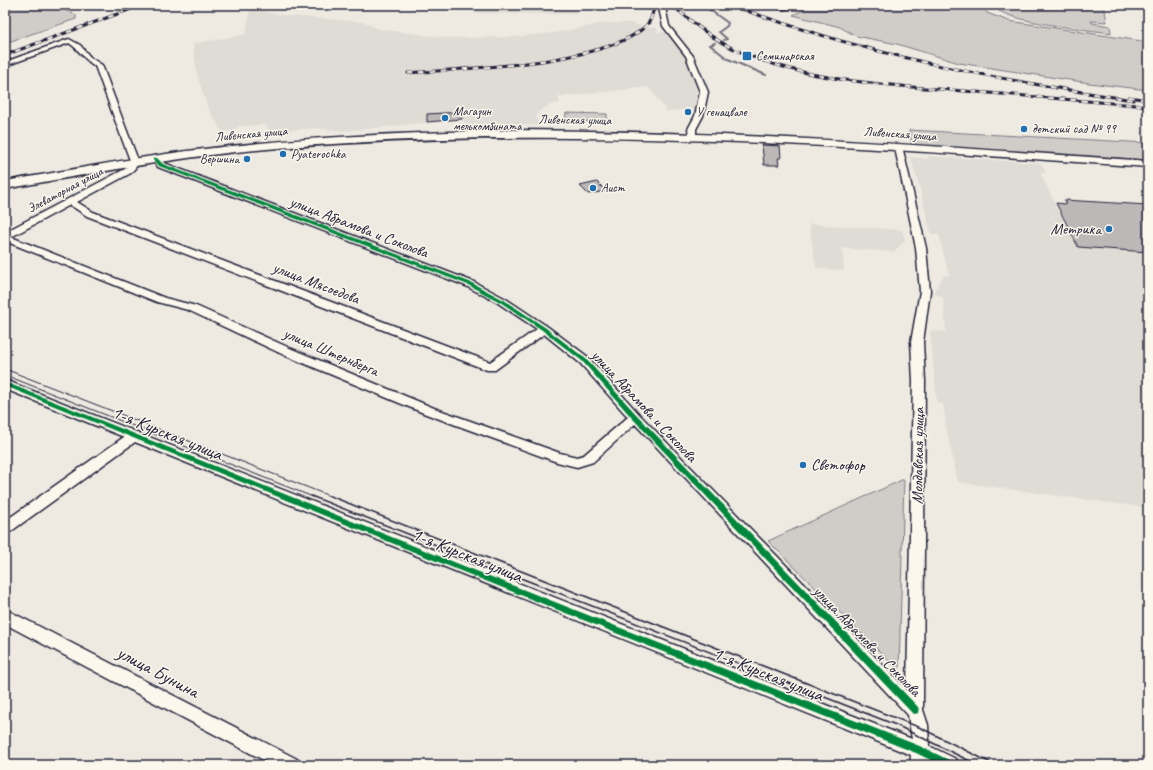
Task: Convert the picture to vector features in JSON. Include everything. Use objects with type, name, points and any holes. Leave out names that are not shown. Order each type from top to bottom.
[{"type":"main road","name":"Ливенская улица","points":[[5,185],[155,159],[213,151],[417,136],[540,134],[693,136],[1148,164]]},
{"type":"street","points":[[657,5],[662,7],[666,26],[689,56],[704,92],[699,116],[692,129],[693,136]]},
{"type":"street","points":[[5,64],[69,41],[78,45],[88,61],[98,65],[135,163]]},
{"type":"street","name":"Молдавская улица","points":[[899,148],[922,248],[924,291],[917,342],[919,381],[917,436],[915,710],[921,724],[922,737],[919,758]]},
{"type":"street","name":"улица Абрамова и Соколова","points":[[155,159],[161,165],[470,284],[502,301],[544,329],[584,360],[635,417],[915,710]]},
{"type":"street","name":"Элеваторная улица","points":[[5,237],[128,171],[135,163]]},
{"type":"street","name":"улица Мясоедова","points":[[70,202],[90,214],[491,367],[544,329]]},
{"type":"street","name":"улица Штернберга","points":[[5,237],[161,300],[192,308],[281,349],[430,411],[557,457],[577,462],[588,459],[635,417]]},
{"type":"street","name":"1-я Курская улица","points":[[5,384],[919,758]]},
{"type":"street","points":[[5,528],[134,436]]},
{"type":"street","name":"улица Бунина","points":[[5,616],[291,765]]},
{"type":"street","points":[[919,758],[950,765]]},
{"type":"shaded area","points":[[5,5],[54,5],[76,15],[76,19],[5,43]]},
{"type":"shaded area","points":[[848,5],[981,5],[987,13],[1009,21],[1148,42],[1148,90],[1089,83],[959,63],[897,44],[856,36],[840,27],[793,15],[803,10],[831,10]]},
{"type":"shaded area","points":[[991,5],[1104,5],[1107,22],[1091,21],[1092,23],[1110,26],[1111,33],[1029,21],[999,11]]},
{"type":"shaded area","points":[[500,6],[575,8],[577,14],[474,13],[475,8],[499,8]]},
{"type":"shaded area","points":[[250,9],[287,16],[363,22],[379,29],[447,38],[512,37],[554,33],[605,23],[630,23],[648,28],[658,28],[657,32],[665,32],[686,57],[692,69],[698,96],[695,109],[667,111],[648,87],[558,97],[560,103],[552,104],[539,111],[536,118],[540,125],[466,126],[462,119],[345,131],[314,128],[271,132],[266,125],[238,126],[235,130],[222,132],[207,106],[197,75],[193,44],[246,34]]},
{"type":"shaded area","points":[[566,113],[607,114],[607,122],[565,121]]},
{"type":"shaded area","points":[[909,130],[1148,143],[1148,160],[912,145]]},
{"type":"shaded area","points":[[928,156],[1041,163],[1046,173],[1040,173],[1076,246],[1148,252],[1148,508],[958,482],[946,427],[943,404],[937,403],[930,330],[946,332],[943,297],[933,293],[944,275],[949,276],[939,235],[931,234],[919,184],[910,157],[928,159]]},
{"type":"shaded area","points":[[809,224],[902,230],[905,240],[894,252],[842,248],[844,270],[816,268]]},
{"type":"shaded area","points":[[904,479],[899,671],[768,541]]},
{"type":"building","name":"Магазин мелькомбината","points":[[461,112],[462,119],[427,122],[427,114]]},
{"type":"building","points":[[762,145],[780,146],[781,158],[778,158],[779,165],[764,165]]},
{"type":"building","name":"Аист","points":[[597,182],[606,191],[588,194],[580,186]]},
{"type":"building","name":"Метрика","points":[[1064,200],[1148,205],[1148,252],[1078,247],[1056,203],[1066,204]]},
{"type":"waterway","points":[[703,5],[728,23],[727,26],[719,32],[727,39],[724,40]]},
{"type":"waterway","points":[[760,5],[783,10],[816,5]]},
{"type":"waterway","points":[[715,43],[710,45],[728,59],[766,75]]},
{"type":"tram line","points":[[5,369],[332,497]]},
{"type":"tram line","points":[[5,375],[313,497]]},
{"type":"tram line","points":[[311,496],[896,725],[978,765]]},
{"type":"tram line","points":[[330,496],[921,728],[995,765]]},
{"type":"railway","points":[[5,55],[142,5]]},
{"type":"railway","points":[[408,73],[536,62],[573,56],[606,47],[632,36],[649,22],[655,5]]},
{"type":"railway","points":[[672,5],[695,24],[727,46],[763,61],[819,75],[906,87],[1148,106]]},
{"type":"railway","points":[[731,5],[781,23],[830,38],[929,63],[979,74],[1133,100]]},
{"type":"railway","points":[[1129,97],[1148,100]]},
{"type":"cycle path","points":[[155,159],[161,165],[470,284],[502,301],[544,329],[584,360],[635,417],[915,710]]},
{"type":"cycle path","points":[[5,384],[466,570],[919,750],[950,765]]},
{"type":"place","name":"Семинарская","points":[[747,56]]},
{"type":"place","name":"У генацвале","points":[[688,112]]},
{"type":"place","name":"Магазин мелькомбината","points":[[445,118]]},
{"type":"place","name":"детский сад № 99","points":[[1024,129]]},
{"type":"place","name":"Pyaterochka","points":[[283,154]]},
{"type":"place","name":"Вершина","points":[[247,159]]},
{"type":"place","name":"Аист","points":[[593,188]]},
{"type":"place","name":"Метрика","points":[[1109,229]]},
{"type":"place","name":"Светофор","points":[[803,465]]}]
